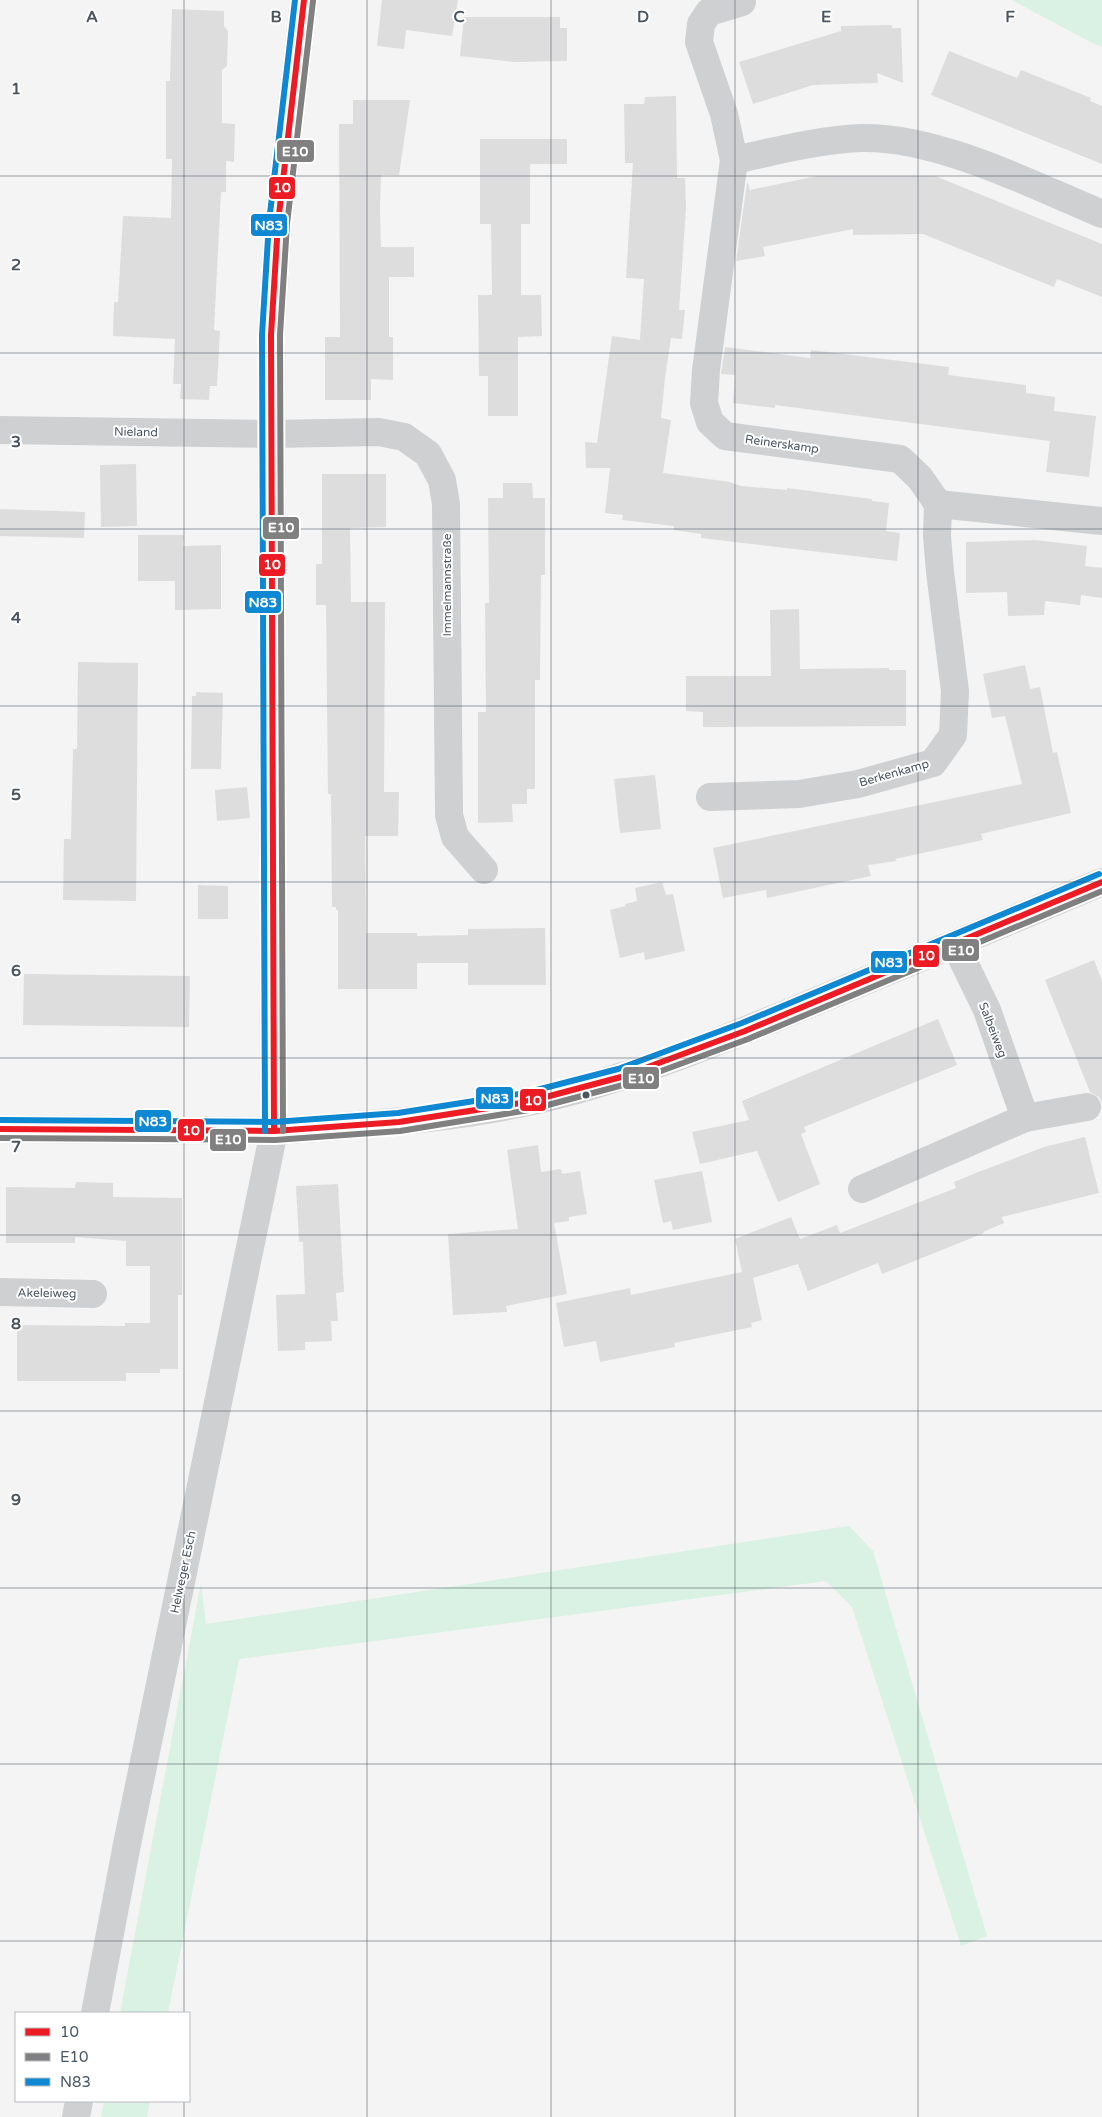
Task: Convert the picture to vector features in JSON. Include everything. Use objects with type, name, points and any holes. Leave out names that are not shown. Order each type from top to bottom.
[{"type":"street","points":[[274,1131],[271,335],[278,223],[304,0]]},
{"type":"street","name":"Reinerskamp","points":[[742,2],[709,12],[701,24],[699,42],[724,114],[734,160],[706,370],[704,403],[710,422],[725,436],[900,459],[920,478],[938,504]]},
{"type":"street","points":[[734,160],[819,142],[863,138],[910,143],[950,152],[1102,214]]},
{"type":"street","name":"Nieland","points":[[0,430],[272,434]]},
{"type":"street","name":"Immelmannstraße","points":[[272,434],[379,432],[404,437],[428,454],[442,480],[446,504],[449,816],[455,837],[484,870]]},
{"type":"street","points":[[938,504],[1102,522]]},
{"type":"street","name":"Berkenkamp","points":[[710,797],[799,794],[858,784],[932,763],[953,735],[955,691],[940,572],[937,536],[938,504]]},
{"type":"street","points":[[0,1129],[274,1131],[415,1120],[527,1102],[572,1092],[621,1077],[745,1031],[1102,882]]},
{"type":"street","name":"Salbeiweg","points":[[955,944],[986,1010],[1025,1118]]},
{"type":"street","points":[[862,1189],[1025,1118],[1087,1107]]},
{"type":"street","name":"Helweger Esch","points":[[95,2012],[127,1844],[274,1131]]},
{"type":"street","name":"Akeleiweg","points":[[0,1292],[93,1294]]},
{"type":"street","points":[[76,2117],[79,2102]]},
{"type":"green space","points":[[1012,0],[1102,0],[1102,47],[1096,45]]},
{"type":"green space","points":[[849,1526],[873,1551],[987,1936],[961,1946],[852,1607],[826,1581],[239,1659],[168,2012],[120,2012],[201,1583],[206,1624]]},
{"type":"green space","points":[[104,2102],[150,2102],[147,2117],[101,2117]]},
{"type":"building","points":[[382,0],[458,0],[452,36],[406,30],[404,49],[377,46]]},
{"type":"building","points":[[172,9],[224,11],[224,26],[228,31],[227,66],[222,70],[222,123],[235,124],[234,162],[226,161],[226,192],[221,192],[214,330],[220,331],[217,386],[210,386],[209,400],[180,399],[181,384],[173,384],[175,339],[113,336],[114,302],[118,302],[123,216],[171,218],[172,159],[166,159],[166,81],[170,81]]},
{"type":"building","points":[[464,17],[560,17],[560,28],[567,28],[567,61],[515,62],[460,56]]},
{"type":"building","points":[[892,25],[892,28],[901,28],[903,83],[877,73],[878,83],[813,85],[753,104],[739,62],[841,31],[841,26]]},
{"type":"building","points":[[949,51],[1017,78],[1021,70],[1091,98],[1090,101],[1102,106],[1102,164],[931,95]]},
{"type":"building","points":[[676,96],[677,178],[685,178],[686,208],[679,310],[685,310],[682,339],[671,338],[665,378],[661,418],[671,420],[663,473],[730,482],[741,486],[787,490],[787,488],[889,503],[886,531],[900,533],[897,561],[701,538],[701,534],[674,530],[674,526],[622,520],[623,515],[605,513],[610,468],[586,468],[585,442],[597,443],[612,336],[640,340],[644,279],[626,278],[633,163],[625,163],[624,104],[644,104],[645,97]]},
{"type":"building","points":[[353,100],[410,100],[399,175],[381,175],[380,208],[381,247],[414,247],[414,277],[389,277],[389,337],[393,337],[393,380],[371,379],[371,400],[325,400],[325,337],[340,337],[339,124],[353,124]]},
{"type":"building","points":[[480,139],[567,139],[567,164],[530,164],[530,224],[521,224],[521,295],[541,295],[542,336],[518,337],[518,416],[488,416],[488,376],[479,376],[478,295],[492,295],[491,224],[480,224]]},
{"type":"building","points":[[817,176],[935,176],[1102,244],[1102,297],[1057,279],[1054,287],[923,234],[853,235],[853,229],[763,247],[765,256],[736,261],[747,183],[753,202],[750,190]]},
{"type":"building","points":[[725,347],[810,358],[811,350],[949,367],[948,375],[1026,385],[1026,393],[1055,397],[1054,411],[1096,416],[1089,477],[1046,472],[1050,441],[775,405],[775,408],[733,403],[735,375],[721,374]]},
{"type":"building","points":[[136,464],[137,526],[101,527],[100,465]]},
{"type":"building","points":[[322,474],[386,474],[386,527],[350,528],[351,602],[385,602],[384,792],[399,792],[398,836],[365,836],[366,933],[417,933],[417,936],[468,935],[468,929],[545,928],[546,985],[468,985],[468,963],[417,963],[417,989],[338,989],[338,910],[336,910],[336,907],[332,907],[331,794],[328,794],[326,605],[316,605],[316,564],[322,564]]},
{"type":"building","points":[[503,483],[532,483],[533,498],[545,498],[545,575],[541,575],[540,680],[535,680],[535,789],[527,789],[527,804],[512,804],[513,822],[478,823],[478,712],[486,712],[485,603],[489,603],[488,498],[503,498]]},
{"type":"building","points":[[0,509],[85,512],[84,538],[0,536]]},
{"type":"building","points":[[138,535],[184,535],[183,546],[221,545],[221,609],[175,610],[175,581],[138,581]]},
{"type":"building","points":[[1035,540],[1087,546],[1085,566],[1102,568],[1102,598],[1081,595],[1080,605],[1045,601],[1044,615],[1008,616],[1007,592],[966,593],[966,542]]},
{"type":"building","points":[[799,609],[800,669],[889,668],[889,670],[906,670],[906,726],[703,727],[703,712],[686,711],[686,676],[771,676],[770,610]]},
{"type":"building","points":[[78,662],[138,663],[136,901],[63,900],[64,839],[71,839],[73,749],[77,749]]},
{"type":"building","points":[[1025,665],[1030,689],[1040,687],[1053,753],[1057,752],[1071,813],[981,834],[983,840],[895,859],[897,861],[868,865],[871,876],[767,898],[766,890],[723,898],[713,848],[1022,784],[1005,716],[992,718],[983,674]]},
{"type":"building","points":[[196,692],[223,693],[221,769],[191,769],[192,696],[196,696]]},
{"type":"building","points":[[655,775],[661,829],[620,833],[614,779]]},
{"type":"building","points":[[247,787],[250,818],[217,821],[215,790]]},
{"type":"building","points":[[662,882],[666,895],[673,894],[685,951],[645,960],[644,952],[620,958],[610,910],[637,901],[635,888]]},
{"type":"building","points":[[198,885],[228,886],[228,919],[198,919]]},
{"type":"building","points":[[1094,960],[1102,981],[1102,1103],[1099,1097],[1090,1092],[1045,980]]},
{"type":"building","points":[[24,974],[190,976],[189,1027],[23,1025]]},
{"type":"building","points":[[938,1019],[957,1065],[804,1127],[806,1132],[801,1134],[820,1184],[778,1202],[757,1151],[700,1164],[692,1132],[749,1120],[742,1101]]},
{"type":"building","points":[[1085,1137],[1099,1193],[1002,1217],[1004,1223],[984,1233],[882,1274],[878,1263],[808,1291],[798,1264],[753,1278],[762,1320],[751,1323],[752,1327],[674,1343],[675,1347],[600,1362],[596,1341],[564,1347],[556,1303],[630,1288],[631,1295],[742,1272],[735,1239],[791,1217],[800,1239],[837,1225],[840,1233],[956,1188],[954,1182],[976,1173],[1044,1147]]},
{"type":"building","points":[[538,1145],[541,1172],[561,1169],[562,1174],[580,1171],[587,1214],[569,1217],[569,1221],[554,1223],[567,1294],[506,1306],[507,1312],[453,1315],[448,1234],[518,1229],[507,1150]]},
{"type":"building","points":[[702,1171],[712,1222],[673,1230],[671,1221],[663,1223],[654,1180]]},
{"type":"building","points":[[76,1182],[113,1183],[113,1197],[182,1198],[182,1295],[178,1295],[178,1369],[160,1369],[160,1373],[126,1373],[126,1381],[17,1381],[17,1325],[125,1326],[125,1323],[150,1323],[150,1266],[126,1266],[126,1241],[75,1237],[75,1243],[6,1243],[6,1187],[75,1188]]},
{"type":"building","points":[[338,1184],[344,1292],[336,1293],[338,1321],[331,1321],[332,1341],[305,1342],[305,1350],[278,1351],[276,1295],[305,1294],[303,1242],[299,1242],[296,1186]]},
{"type":"transit line","name":"N83","points":[[265,1131],[262,335],[269,222],[295,0]]},
{"type":"transit line","name":"10","points":[[274,1131],[271,335],[278,223],[304,0]]},
{"type":"transit line","name":"E10","points":[[283,1131],[280,335],[287,224],[313,1]]},
{"type":"transit line","name":"N83","points":[[0,1120],[274,1122],[398,1113],[525,1093],[618,1069],[742,1023],[1099,874]]},
{"type":"transit line","name":"10","points":[[0,1129],[274,1131],[399,1122],[527,1102],[621,1077],[745,1031],[1102,882]]},
{"type":"transit line","name":"E10","points":[[0,1138],[275,1140],[400,1131],[529,1110],[623,1085],[748,1039],[1102,891]]}]
